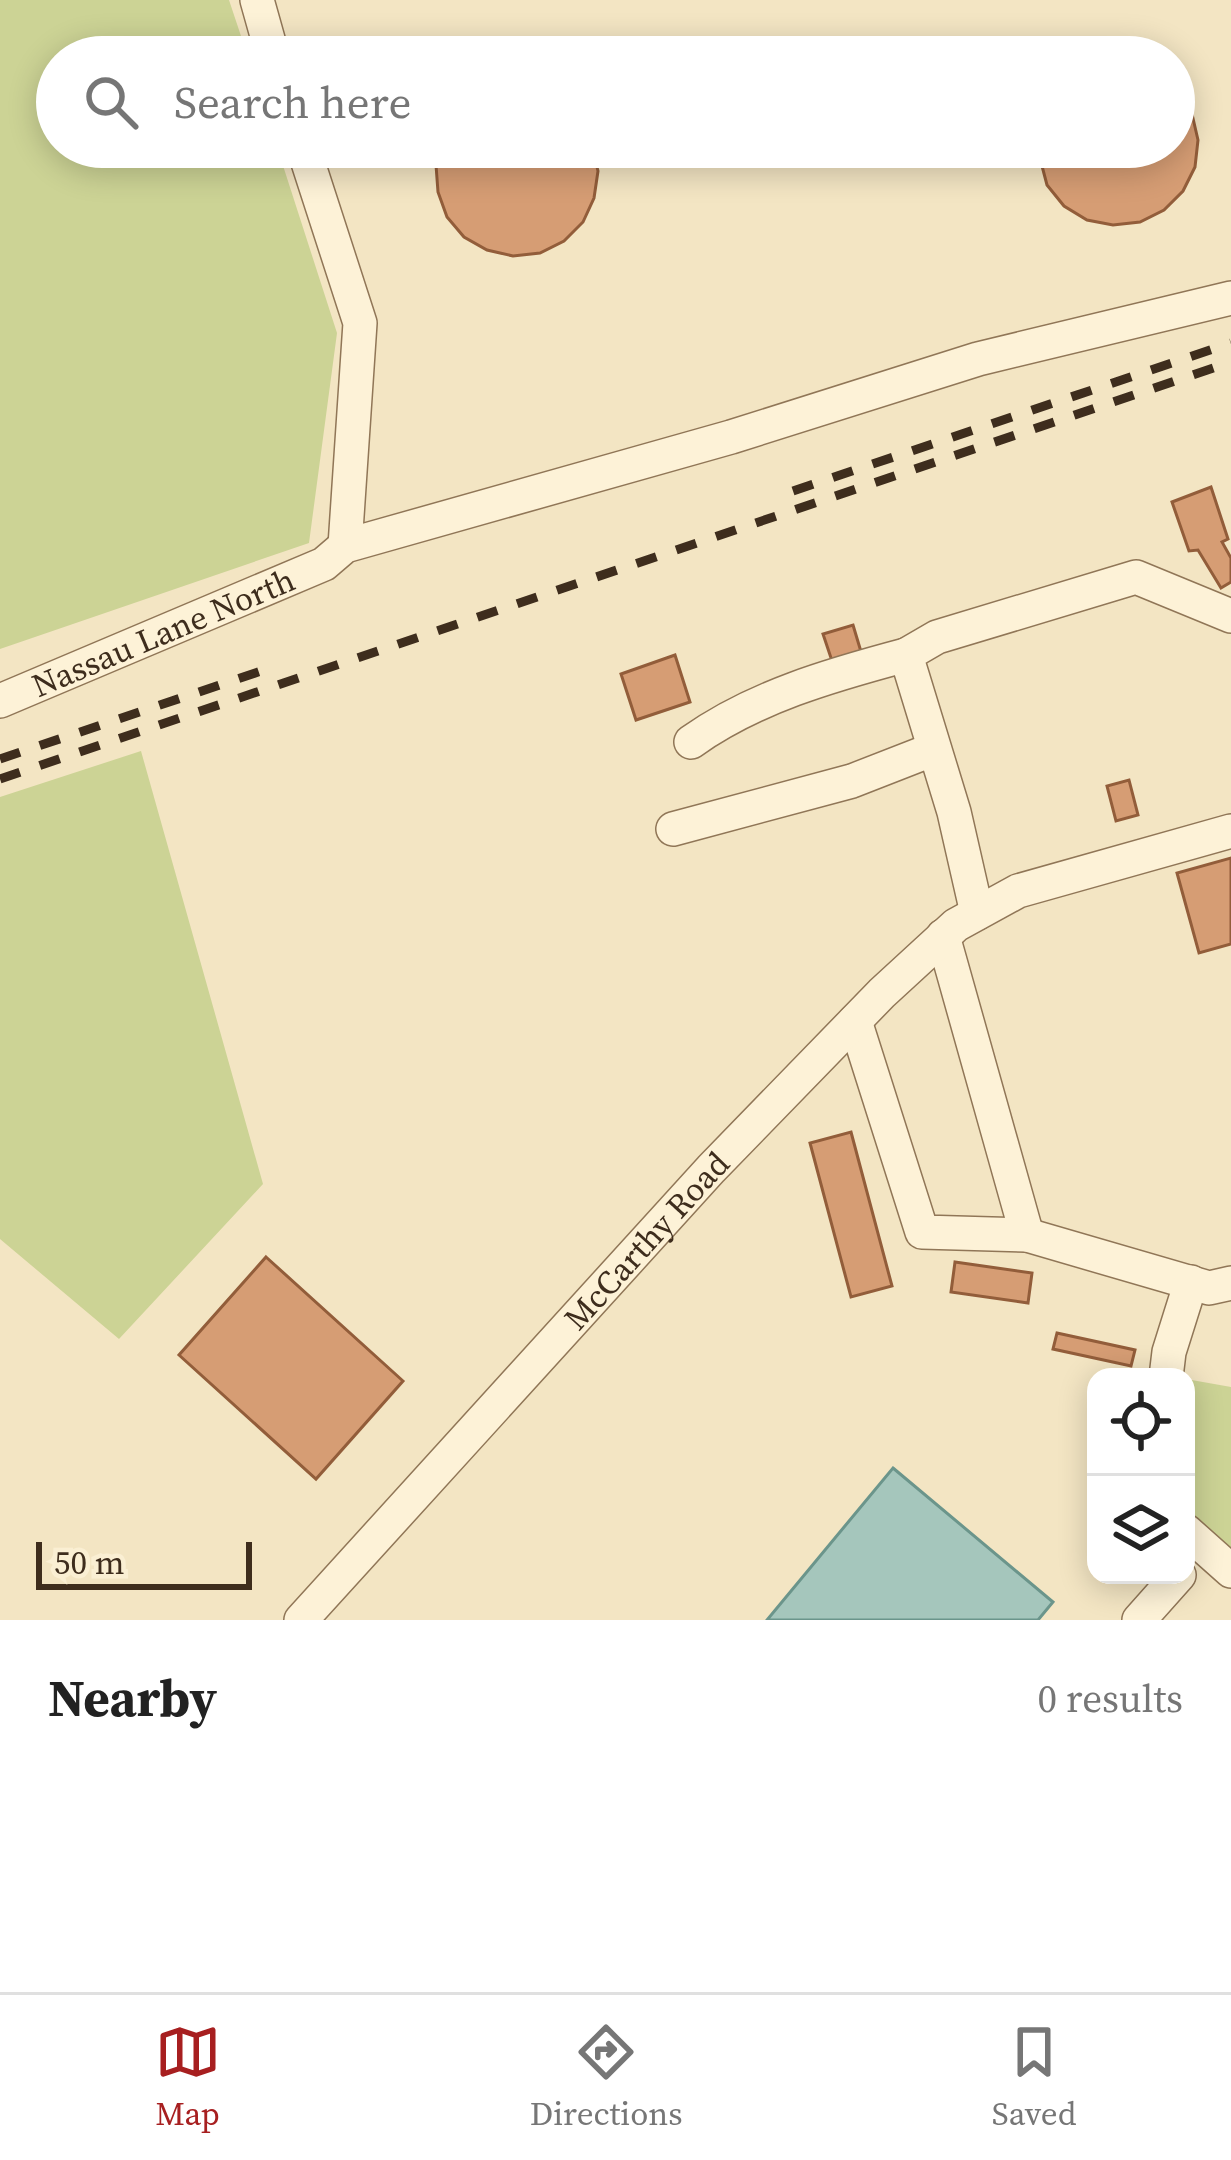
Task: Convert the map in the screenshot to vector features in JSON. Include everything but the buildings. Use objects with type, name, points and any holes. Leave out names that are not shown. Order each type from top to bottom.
[{"type":"street","points":[[257,0],[267,36]]},
{"type":"street","points":[[310,168],[361,323],[335,555]]},
{"type":"street","name":"Nassau Lane North","points":[[0,701],[335,555],[978,359],[1231,298]]},
{"type":"street","points":[[691,742],[729,715],[844,672],[906,656],[937,637],[1136,577],[1231,616]]},
{"type":"street","points":[[906,656],[977,913]]},
{"type":"street","points":[[674,829],[852,782],[934,748]]},
{"type":"street","name":"McCarthy Road","points":[[301,1620],[711,1169],[943,936],[1018,891],[1231,831]]},
{"type":"street","points":[[943,936],[1027,1235]]},
{"type":"street","points":[[855,1021],[922,1232],[1027,1235],[1209,1288],[1231,1283]]},
{"type":"street","points":[[1167,1368],[1191,1282]]},
{"type":"street","points":[[1195,1550],[1231,1571]]},
{"type":"street","points":[[1139,1620],[1171,1584]]},
{"type":"green space","points":[[0,0],[229,0],[241,36],[36,36],[36,168],[284,168],[337,333],[309,543],[0,649]]},
{"type":"green space","points":[[141,751],[263,1184],[119,1339],[0,1239],[0,797]]},
{"type":"green space","points":[[1195,1381],[1231,1387],[1231,1551],[1195,1521]]},
{"type":"water","points":[[893,1468],[1053,1602],[1038,1620],[767,1620]]},
{"type":"railway","points":[[793,491],[1231,343]]},
{"type":"railway","points":[[0,779],[1231,362]]},
{"type":"railway","points":[[0,759],[270,668]]}]
